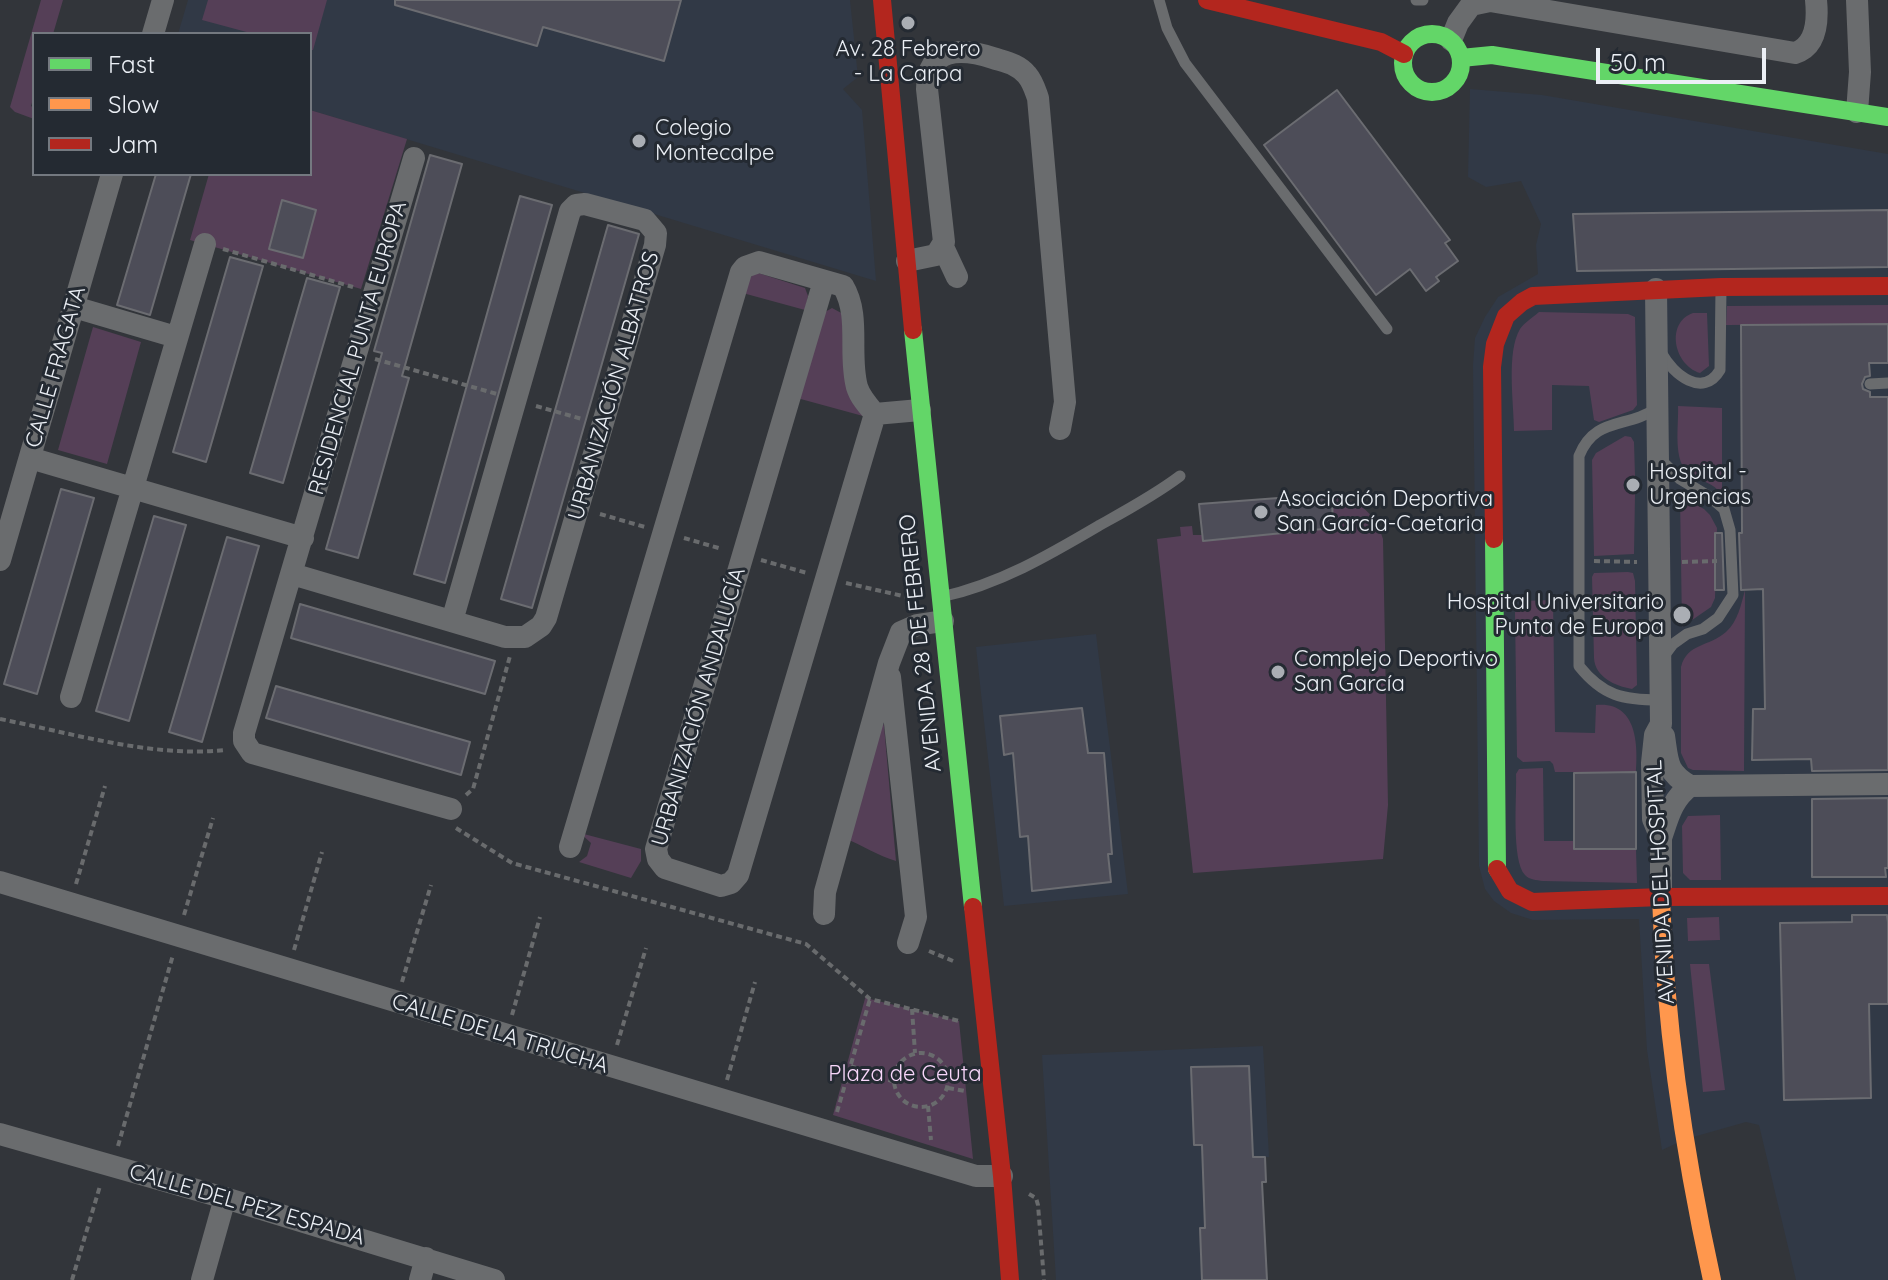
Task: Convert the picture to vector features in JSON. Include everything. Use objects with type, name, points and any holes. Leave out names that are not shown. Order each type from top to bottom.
[{"type":"street","points":[[154,32],[163,0]]},
{"type":"street","name":"AVENIDA 28 DE FEBRERO","points":[[882,0],[920,410],[1002,1176],[1010,1280]]},
{"type":"street","points":[[1207,0],[1381,42],[1404,54]]},
{"type":"street","points":[[1816,0],[1817,24],[1810,43],[1795,53],[1490,1],[1471,5],[1458,23],[1456,49],[1462,68],[1453,85],[1435,93],[1416,88],[1409,82],[1402,64],[1404,54],[1416,39],[1424,35],[1443,35],[1456,49],[1888,117]]},
{"type":"street","points":[[1857,0],[1860,72],[1857,112]]},
{"type":"street","points":[[957,277],[943,247],[927,79],[930,69],[942,56],[949,52],[971,51],[1017,65],[1034,85],[1038,98],[1065,402],[1060,429]]},
{"type":"street","name":"RESIDENCIAL PUNTA EUROPA","points":[[247,748],[244,741],[246,726],[414,158]]},
{"type":"street","name":"CALLE FRAGATA","points":[[0,560],[111,176]]},
{"type":"street","name":"URBANIZACIÓN ALBATROS","points":[[292,574],[452,621],[515,638],[525,637],[541,626],[546,618],[655,245],[656,233],[645,220],[585,204],[572,208],[452,621]]},
{"type":"street","points":[[71,697],[205,244]]},
{"type":"street","points":[[907,261],[936,255],[943,247]]},
{"type":"street","points":[[570,847],[737,279],[745,267],[759,262],[843,286],[851,299],[857,386],[864,402],[875,414],[920,410]]},
{"type":"street","name":"URBANIZACIÓN ANDALUCÍA","points":[[824,281],[656,849],[658,859],[665,868],[721,886],[731,883],[738,875],[875,414]]},
{"type":"street","points":[[1888,286],[1721,287],[1533,296],[1518,302],[1507,312],[1499,328],[1494,347],[1492,399],[1497,871],[1509,892],[1532,902],[1661,897],[1888,896]]},
{"type":"street","name":"AVENIDA DEL HOSPITAL","points":[[1656,289],[1661,724],[1655,735],[1652,763],[1653,819],[1661,838],[1663,965],[1669,1016],[1682,1117],[1712,1280]]},
{"type":"street","points":[[74,307],[176,337]]},
{"type":"street","points":[[30,458],[303,538]]},
{"type":"street","points":[[824,914],[825,892],[889,663],[901,632],[917,625],[943,621]]},
{"type":"street","points":[[889,663],[916,917],[908,943]]},
{"type":"street","points":[[1661,724],[1666,762],[1678,779],[1690,786],[1888,784]]},
{"type":"street","points":[[247,748],[252,753],[451,809]]},
{"type":"street","points":[[1661,838],[1673,803],[1690,786]]},
{"type":"street","name":"CALLE DE LA TRUCHA","points":[[0,882],[976,1176],[1002,1176]]},
{"type":"street","name":"CALLE DEL PEZ ESPADA","points":[[0,1134],[494,1280]]},
{"type":"street","points":[[202,1280],[225,1198]]},
{"type":"street","points":[[420,1280],[426,1258]]},
{"type":"lane","points":[[1159,0],[1167,28],[1185,63],[1387,329]]},
{"type":"lane","points":[[1416,0],[1423,0]]},
{"type":"lane","points":[[1657,346],[1670,368],[1690,382],[1705,383],[1717,376],[1720,370],[1721,287]]},
{"type":"lane","points":[[1870,384],[1888,383]]},
{"type":"lane","points":[[1658,408],[1646,416],[1592,434],[1584,444],[1577,468],[1579,666],[1592,682],[1610,694],[1633,700],[1660,700]]},
{"type":"lane","points":[[1658,457],[1680,479],[1724,509],[1730,530],[1733,595],[1718,618],[1673,644],[1660,662]]},
{"type":"lane","points":[[941,597],[1003,578],[1135,505],[1180,476]]},
{"type":"path","points":[[205,244],[375,293]]},
{"type":"path","points":[[357,354],[602,425]]},
{"type":"path","points":[[0,719],[150,748],[200,753],[247,748]]},
{"type":"path","points":[[70,903],[105,786]]},
{"type":"path","points":[[72,1280],[213,818]]},
{"type":"path","points":[[288,970],[322,852]]},
{"type":"path","points":[[396,1002],[431,885]]},
{"type":"path","points":[[506,1035],[540,917]]},
{"type":"path","points":[[611,1067],[646,948]]},
{"type":"path","points":[[721,1100],[755,982]]},
{"type":"path","points":[[831,1133],[870,999]]},
{"type":"path","points":[[912,1009],[915,1053]]},
{"type":"path","points":[[915,1053],[934,1055],[947,1069],[948,1088],[936,1103],[928,1106],[918,1107],[901,1099],[894,1082],[899,1063],[915,1053]]},
{"type":"path","points":[[851,1066],[894,1082]]},
{"type":"path","points":[[928,1106],[933,1163]]},
{"type":"shaded area","name":"Colegio Montecalpe","points":[[188,0],[850,0],[858,77],[843,89],[862,110],[876,281],[312,111],[312,32],[179,32]]},
{"type":"shaded area","name":"Hospital Universitario Punta de Europa","points":[[1470,89],[1542,95],[1888,154],[1888,1280],[1796,1280],[1759,1125],[1746,1122],[1686,1139],[1662,1150],[1647,1050],[1639,919],[1533,920],[1511,913],[1494,901],[1485,889],[1479,866],[1475,338],[1498,297],[1538,274],[1536,245],[1541,224],[1521,181],[1486,187],[1468,177]]},
{"type":"shaded area","points":[[1096,634],[1128,894],[1004,906],[976,647]]},
{"type":"shaded area","points":[[1263,1046],[1269,1157],[1265,1157],[1266,1182],[1262,1183],[1267,1280],[1056,1280],[1042,1055]]},
{"type":"green space","points":[[41,0],[63,0],[54,32],[32,32],[32,118],[10,107]]},
{"type":"green space","points":[[208,0],[327,0],[313,50],[312,32],[247,32],[202,20]]},
{"type":"green space","points":[[312,111],[407,139],[361,289],[190,240],[208,176],[312,176]]},
{"type":"green space","points":[[755,272],[805,288],[808,296],[805,310],[739,292]]},
{"type":"green space","points":[[1888,305],[1888,324],[1726,325],[1727,306]]},
{"type":"green space","points":[[832,308],[845,315],[863,416],[797,398],[825,312]]},
{"type":"green space","points":[[1539,312],[1628,314],[1635,317],[1637,405],[1633,410],[1599,422],[1594,420],[1589,386],[1552,385],[1552,430],[1514,431],[1513,351],[1520,329]]},
{"type":"green space","points":[[1693,313],[1707,313],[1709,366],[1700,373],[1684,362],[1676,344],[1679,325]]},
{"type":"green space","points":[[93,327],[141,342],[107,464],[58,450]]},
{"type":"green space","points":[[1678,406],[1722,408],[1722,495],[1684,468],[1678,443]]},
{"type":"green space","points":[[1625,436],[1631,437],[1634,442],[1635,476],[1630,477],[1630,493],[1635,494],[1634,554],[1594,556],[1592,460],[1596,453]]},
{"type":"green space","name":"Complejo Deportivo San García","points":[[1302,496],[1341,498],[1362,507],[1371,515],[1383,539],[1388,805],[1383,859],[1193,873],[1157,539],[1181,536],[1180,527],[1192,526],[1193,535],[1202,535],[1199,504]]},
{"type":"green space","points":[[1680,496],[1704,509],[1717,528],[1715,598],[1711,607],[1682,627]]},
{"type":"green space","points":[[1594,573],[1633,573],[1635,581],[1637,685],[1632,689],[1607,680],[1595,665],[1594,658],[1592,577]]},
{"type":"green space","points":[[1745,590],[1744,771],[1693,770],[1688,768],[1681,753],[1681,667],[1693,649],[1730,628]]},
{"type":"green space","points":[[1553,600],[1555,732],[1595,733],[1596,705],[1620,710],[1632,726],[1635,737],[1636,772],[1555,772],[1550,761],[1523,762],[1517,757],[1515,612],[1520,612],[1521,601]]},
{"type":"green space","points":[[883,723],[884,726],[896,861],[844,838]]},
{"type":"green space","points":[[1543,768],[1544,841],[1574,841],[1574,849],[1636,849],[1637,883],[1543,881],[1525,875],[1516,842],[1516,774],[1519,769]]},
{"type":"green space","points":[[1720,815],[1721,880],[1690,880],[1683,873],[1682,826],[1688,816]]},
{"type":"green space","points":[[580,833],[641,849],[641,861],[631,878],[579,862],[587,856],[591,843]]},
{"type":"green space","points":[[1719,917],[1720,940],[1688,941],[1687,918]]},
{"type":"green space","points":[[1690,964],[1709,964],[1725,1090],[1703,1092]]},
{"type":"green space","name":"Plaza de Ceuta","points":[[866,995],[870,999],[959,1021],[973,1159],[833,1115]]},
{"type":"building","points":[[395,0],[681,0],[664,61],[543,27],[537,46],[395,5]]},
{"type":"building","points":[[1337,90],[1450,240],[1445,243],[1458,261],[1436,277],[1439,281],[1426,291],[1410,269],[1376,295],[1264,145]]},
{"type":"building","points":[[430,155],[462,164],[402,376],[409,378],[358,558],[326,549],[382,353],[374,351]]},
{"type":"building","points":[[155,176],[190,176],[150,315],[117,305]]},
{"type":"building","points":[[520,196],[552,205],[445,583],[414,574]]},
{"type":"building","points":[[282,200],[316,210],[303,258],[269,249]]},
{"type":"building","points":[[1888,210],[1888,267],[1577,271],[1573,214]]},
{"type":"building","points":[[608,225],[639,234],[532,608],[501,599]]},
{"type":"building","points":[[230,257],[263,266],[206,462],[173,452]]},
{"type":"building","points":[[307,278],[340,287],[283,483],[250,473]]},
{"type":"building","points":[[1888,324],[1888,363],[1869,363],[1870,376],[1865,377],[1862,384],[1863,389],[1870,392],[1870,397],[1888,397],[1888,770],[1812,771],[1811,759],[1752,760],[1753,709],[1765,709],[1763,589],[1741,590],[1741,325]]},
{"type":"building","points":[[61,489],[94,498],[37,694],[4,684]]},
{"type":"building","points":[[1332,496],[1333,528],[1203,541],[1199,504]]},
{"type":"building","points":[[154,516],[186,525],[129,721],[96,711]]},
{"type":"building","points":[[1715,533],[1722,533],[1724,590],[1715,590]]},
{"type":"building","points":[[227,537],[259,546],[202,742],[169,732]]},
{"type":"building","points":[[300,604],[495,661],[485,694],[291,638]]},
{"type":"building","points":[[276,686],[470,742],[461,775],[266,718]]},
{"type":"building","points":[[1082,708],[1088,753],[1104,753],[1112,854],[1108,854],[1111,882],[1032,891],[1028,836],[1020,837],[1013,753],[1004,755],[1000,716]]},
{"type":"building","points":[[1636,772],[1636,849],[1574,849],[1574,773]]},
{"type":"building","points":[[1888,798],[1886,877],[1812,877],[1812,799]]},
{"type":"building","points":[[1852,915],[1887,915],[1888,922],[1888,1004],[1869,1004],[1871,1098],[1784,1100],[1780,923],[1852,922]]},
{"type":"building","points":[[1249,1066],[1253,1157],[1265,1157],[1266,1182],[1262,1182],[1267,1280],[1202,1280],[1200,1228],[1205,1228],[1202,1145],[1194,1145],[1191,1067]]},
{"type":"traffic: fast","points":[[1432,34],[1453,42],[1461,63],[1453,84],[1432,92],[1411,84],[1403,63],[1411,42],[1432,34]]},
{"type":"traffic: fast","points":[[1461,58],[1492,55],[1888,117]]},
{"type":"traffic: fast","points":[[913,330],[973,907]]},
{"type":"traffic: fast","points":[[1494,539],[1497,869]]},
{"type":"traffic: slow","points":[[1661,897],[1667,994],[1678,1090],[1712,1280]]},
{"type":"traffic: jam","points":[[882,0],[913,330]]},
{"type":"traffic: jam","points":[[1207,0],[1381,42],[1404,54]]},
{"type":"traffic: jam","points":[[1494,539],[1492,367],[1495,344],[1506,316],[1522,302],[1533,296],[1721,287],[1888,286]]},
{"type":"traffic: jam","points":[[1497,869],[1510,891],[1532,902],[1661,897],[1888,896]]},
{"type":"traffic: jam","points":[[973,907],[1010,1280]]},
{"type":"place","name":"Av. 28 Febrero - La Carpa","points":[[908,23]]},
{"type":"place","name":"Colegio Montecalpe","points":[[639,141]]},
{"type":"place","name":"Hospital - Urgencias","points":[[1633,485]]},
{"type":"place","name":"Asociación Deportiva San García-Caetaria","points":[[1261,512]]},
{"type":"place","name":"Hospital Universitario Punta de Europa","points":[[1682,615]]},
{"type":"place","name":"Complejo Deportivo San García","points":[[1278,672]]}]
